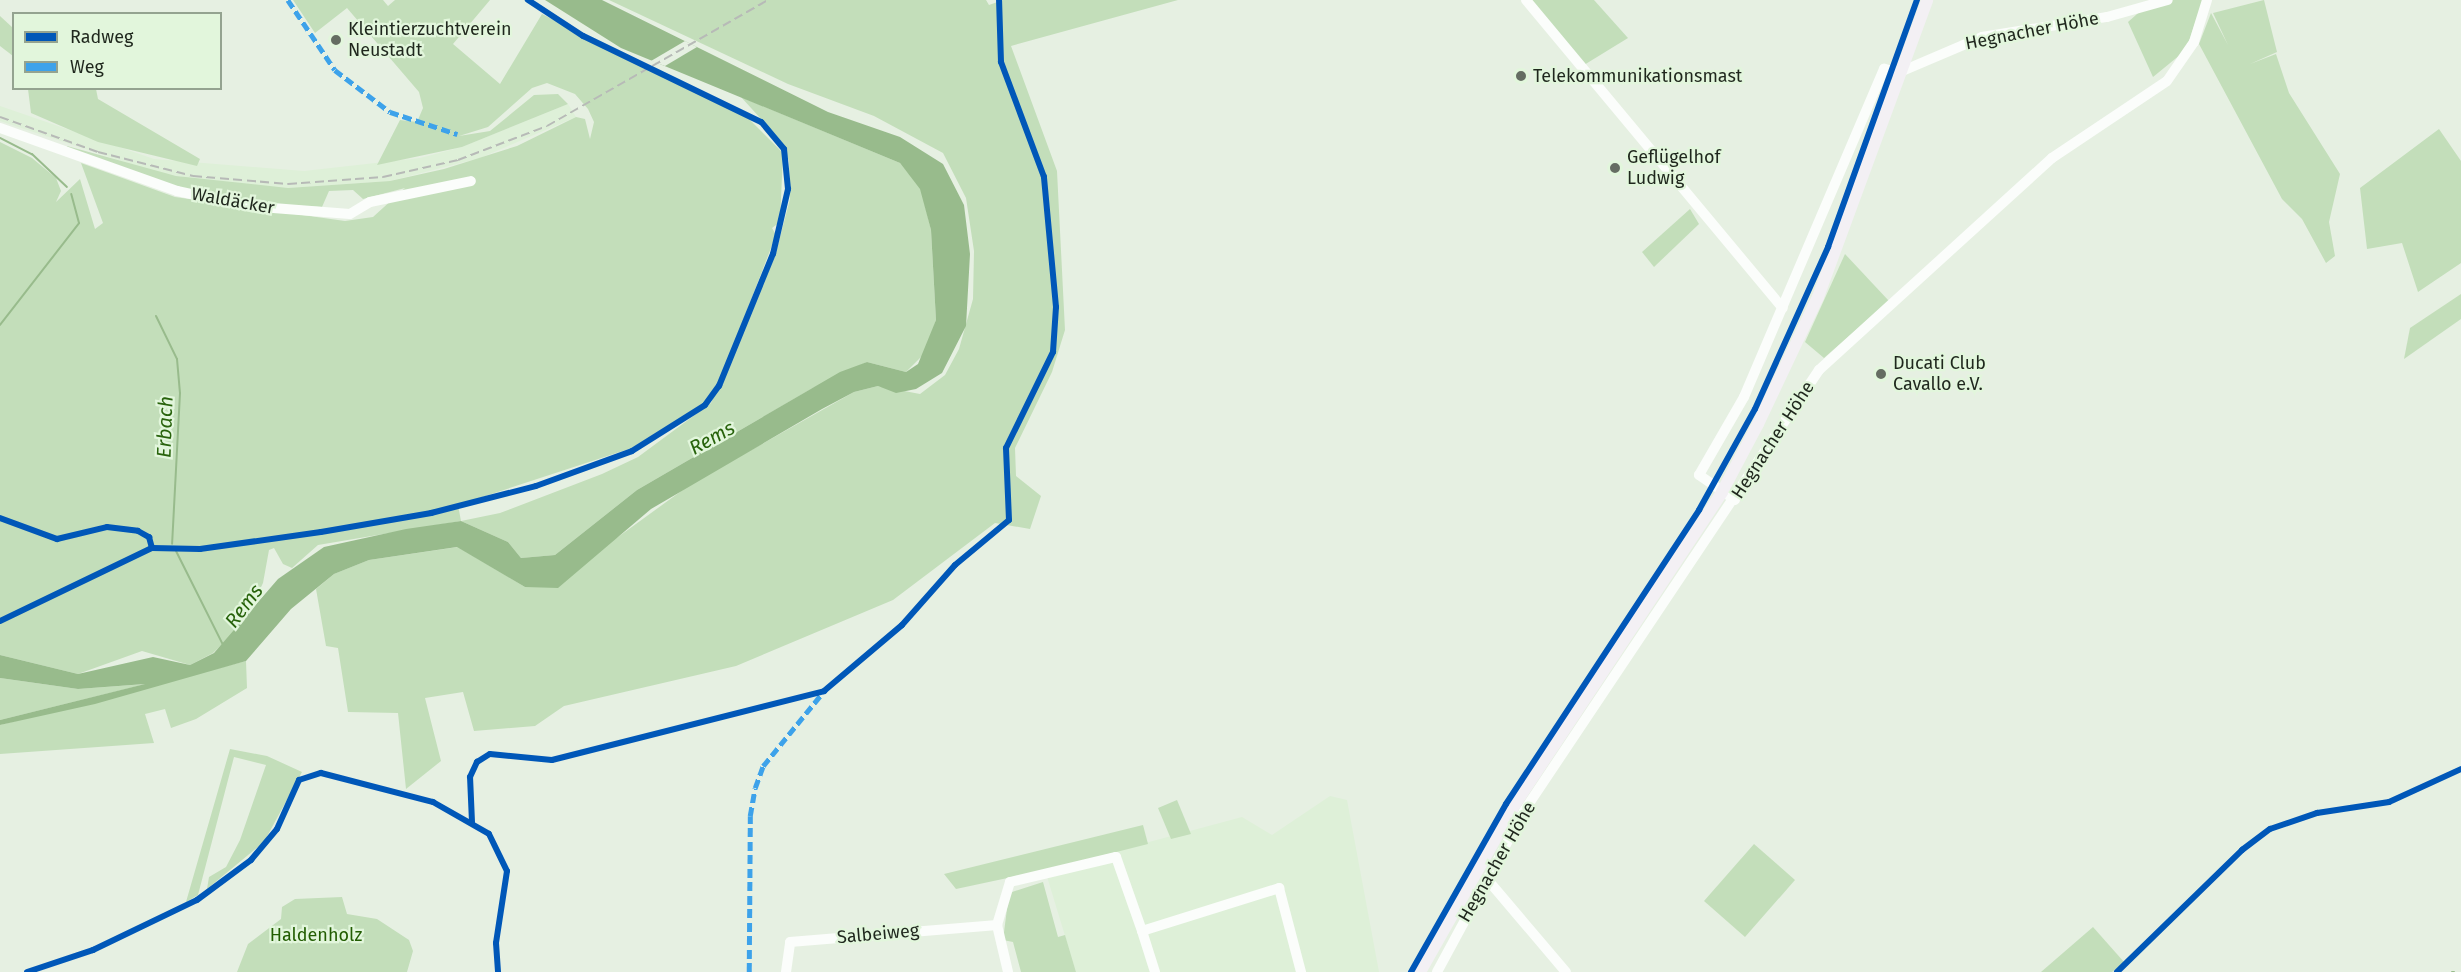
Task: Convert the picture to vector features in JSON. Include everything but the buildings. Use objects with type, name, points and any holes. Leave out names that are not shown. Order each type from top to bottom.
[{"type":"main road","name":"Hegnacher Höhe","points":[[1420,972],[1475,869],[1722,492],[1818,297],[1928,0]]},
{"type":"street","points":[[1526,0],[1783,308]]},
{"type":"street","name":"Hegnacher Höhe","points":[[1900,72],[1982,37],[2107,18],[2168,0]]},
{"type":"street","name":"Hegnacher Höhe","points":[[1437,972],[1490,882],[1524,812],[1735,500],[1819,370],[2052,158],[2167,81],[2194,42],[2207,0]]},
{"type":"street","points":[[1735,500],[1699,475],[1744,397],[1884,69],[1900,72]]},
{"type":"street","name":"Waldäcker","points":[[0,128],[177,191],[247,206],[350,214],[370,202],[471,182]]},
{"type":"street","points":[[1008,972],[997,925],[1010,882],[1116,857],[1155,972]]},
{"type":"street","points":[[1475,869],[1490,882],[1566,972]]},
{"type":"street","points":[[1142,931],[1279,888],[1301,972]]},
{"type":"street","name":"Salbeiweg","points":[[786,972],[790,942],[997,925]]},
{"type":"shaded area","points":[[545,0],[602,0],[828,112],[900,137],[943,164],[964,205],[970,254],[966,326],[942,373],[916,389],[896,393],[878,386],[854,392],[822,409],[651,509],[558,588],[525,587],[457,547],[369,560],[334,574],[291,609],[246,661],[95,704],[0,725],[0,720],[145,684],[78,689],[0,678],[0,655],[78,674],[153,657],[190,665],[214,653],[278,579],[324,547],[406,529],[461,521],[508,542],[521,558],[555,555],[637,490],[840,372],[867,362],[906,372],[918,364],[936,320],[931,230],[920,189],[900,163],[621,48]]},
{"type":"shaded area","points":[[568,104],[576,117],[480,158],[390,181],[288,188],[228,185],[155,172],[0,121],[0,106],[154,159],[304,171],[420,158],[462,147]]},
{"type":"shaded area","points":[[1330,796],[1347,800],[1379,972],[1076,972],[1045,870],[1242,817],[1272,835]]},
{"type":"green space","points":[[293,0],[383,0],[388,6],[395,0],[490,0],[453,44],[500,84],[542,14],[748,118],[783,153],[780,222],[772,228],[776,235],[719,383],[704,403],[632,448],[458,505],[461,521],[318,545],[292,568],[283,564],[274,548],[269,550],[263,583],[243,624],[213,653],[190,665],[142,651],[78,674],[0,655],[0,142],[32,158],[56,178],[61,191],[56,202],[80,179],[95,229],[103,223],[81,163],[175,197],[345,221],[373,217],[405,188],[363,199],[353,190],[329,191],[322,207],[247,203],[178,188],[68,152],[67,146],[176,176],[288,188],[390,181],[444,169],[517,146],[576,117],[585,119],[590,139],[594,122],[588,109],[575,94],[547,83],[532,88],[488,127],[459,136],[490,131],[534,95],[558,94],[568,104],[462,147],[377,165],[400,120],[417,122],[423,108],[419,92],[347,8],[315,33]]},
{"type":"green space","points":[[609,0],[986,0],[989,5],[1003,0],[1178,0],[1011,46],[1057,171],[1065,330],[1052,372],[1015,448],[1016,476],[1041,496],[1030,529],[995,523],[893,600],[736,666],[564,706],[535,726],[474,731],[463,692],[425,698],[441,761],[406,789],[398,713],[348,712],[338,648],[326,646],[316,589],[334,574],[369,560],[458,547],[525,587],[618,537],[691,484],[854,392],[878,386],[920,394],[945,375],[959,349],[973,299],[974,251],[966,198],[943,153],[874,116],[788,84]]},
{"type":"green space","points":[[1530,0],[1594,0],[1628,38],[1584,65]]},
{"type":"green space","points":[[2153,0],[2203,0],[2186,50],[2153,77],[2128,22]]},
{"type":"green space","points":[[2264,0],[2277,52],[2250,64],[2276,54],[2289,93],[2340,174],[2329,222],[2335,256],[2326,263],[2302,219],[2282,199],[2199,44],[2211,13],[2228,45],[2213,13]]},
{"type":"green space","points":[[0,16],[12,27],[12,55],[0,46]]},
{"type":"green space","points":[[28,90],[96,90],[98,99],[200,159],[197,166],[98,142],[31,113]]},
{"type":"green space","points":[[741,97],[900,163],[921,189],[931,230],[936,320],[926,352],[906,372],[867,362],[811,389],[637,490],[555,555],[521,558],[508,542],[461,521],[500,513],[602,474],[638,457],[711,403],[775,256],[790,199],[789,161],[781,141]]},
{"type":"green space","points":[[2439,129],[2461,161],[2461,263],[2418,292],[2402,243],[2367,249],[2360,188]]},
{"type":"green space","points":[[1690,209],[1699,224],[1654,267],[1642,252]]},
{"type":"green space","points":[[1845,254],[1889,301],[1824,358],[1805,342]]},
{"type":"green space","points":[[2461,294],[2461,319],[2404,359],[2410,328]]},
{"type":"green space","points":[[246,661],[247,688],[196,719],[171,728],[165,709],[145,714],[154,743],[0,754],[0,725]]},
{"type":"green space","points":[[0,678],[78,689],[146,684],[0,720]]},
{"type":"green space","points":[[230,749],[267,756],[302,772],[264,842],[207,889],[209,877],[226,867],[240,840],[266,765],[234,757],[198,895],[186,902]]},
{"type":"green space","points":[[1177,800],[1191,834],[1171,839],[1158,808]]},
{"type":"green space","points":[[1143,825],[1148,844],[1045,870],[956,889],[944,874]]},
{"type":"green space","points":[[1754,844],[1795,880],[1745,937],[1704,901]]},
{"type":"green space","points":[[1043,882],[1058,937],[1065,935],[1076,972],[1021,972],[1013,942],[1003,940],[1009,893]]},
{"type":"green space","name":"Haldenholz","points":[[342,897],[347,914],[377,919],[409,940],[413,951],[407,972],[237,972],[248,944],[281,919],[282,907],[295,899]]},
{"type":"green space","points":[[2093,927],[2124,962],[2112,972],[2041,972]]},
{"type":"pier","points":[[685,41],[697,47],[665,66],[651,61]]},
{"type":"waterway","points":[[0,138],[32,154],[67,187]]},
{"type":"waterway","points":[[0,325],[79,223],[71,194]]},
{"type":"waterway","name":"Erbach","points":[[156,316],[177,359],[180,393],[172,544]]},
{"type":"waterway","name":"Erbach","points":[[176,551],[223,645]]},
{"type":"railway","points":[[0,117],[98,152],[193,176],[288,184],[383,177],[458,160],[547,126],[768,0]]},
{"type":"marked path","points":[[288,0],[335,70],[390,112],[457,134]]},
{"type":"marked path","points":[[749,972],[750,816],[755,788],[763,766],[824,691]]},
{"type":"cycle path","points":[[0,621],[152,548],[200,549],[321,532],[431,513],[536,486],[632,451],[705,405],[719,386],[773,254],[788,189],[784,149],[761,122],[583,36],[528,0]]},
{"type":"cycle path","points":[[472,822],[470,777],[477,762],[490,754],[552,760],[824,691],[902,625],[955,565],[1009,520],[1006,448],[1053,352],[1056,307],[1044,177],[1001,62],[999,0]]},
{"type":"cycle path","points":[[1411,972],[1506,804],[1699,510],[1755,409],[1828,247],[1917,0]]},
{"type":"cycle path","points":[[0,518],[57,539],[107,527],[138,531],[149,537],[152,548]]},
{"type":"cycle path","points":[[2117,972],[2242,850],[2270,829],[2317,813],[2389,802],[2461,769]]},
{"type":"cycle path","points":[[27,972],[93,950],[197,900],[251,860],[277,829],[299,780],[321,773],[433,802],[489,834],[507,871],[496,943],[498,972]]},
{"type":"place","name":"Kleintierzuchtverein Neustadt","points":[[336,40]]},
{"type":"place","name":"Telekommunikationsmast","points":[[1521,76]]},
{"type":"place","name":"Geflügelhof Ludwig","points":[[1615,168]]},
{"type":"place","name":"Ducati Club Cavallo e.V.","points":[[1881,374]]},
{"type":"water label","name":"Rems","points":[[712,438]]},
{"type":"water label","name":"Rems","points":[[244,606]]}]
